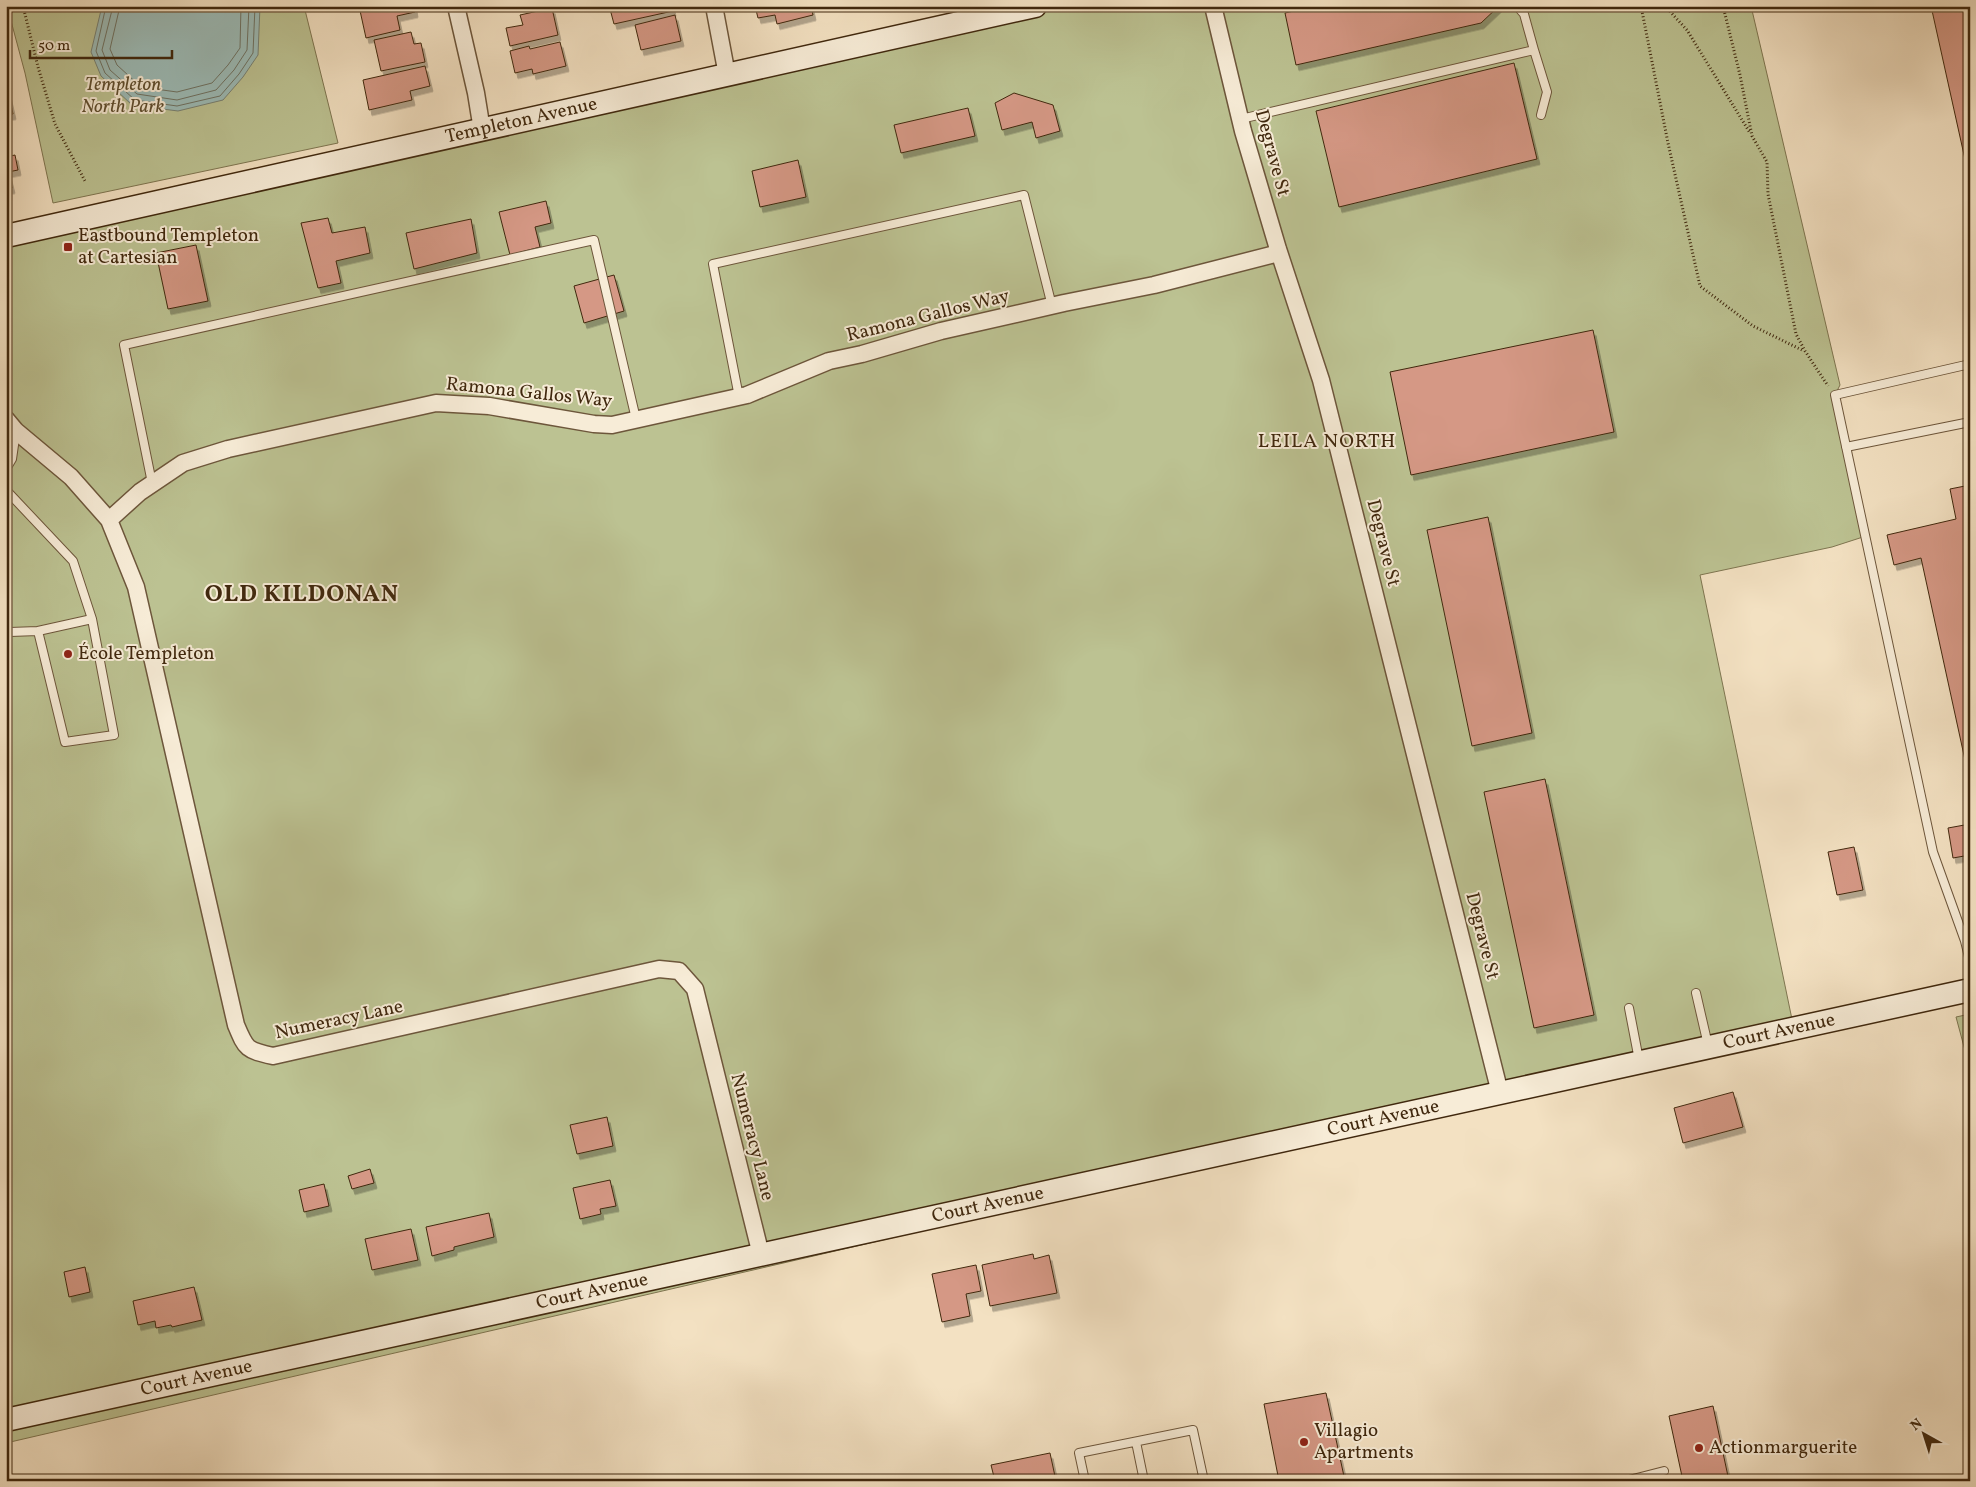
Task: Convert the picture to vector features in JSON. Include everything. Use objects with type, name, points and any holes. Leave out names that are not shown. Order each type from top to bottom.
[{"type":"street","points":[[456,6],[476,93],[482,130]]},
{"type":"street","points":[[714,6],[727,75]]},
{"type":"street","name":"Templeton Avenue","points":[[6,236],[727,75],[972,13],[1035,6]]},
{"type":"street","name":"Degrave St","points":[[1213,6],[1243,131],[1279,254],[1321,380],[1500,1093]]},
{"type":"street","name":"Ramona Gallos Way","points":[[109,520],[140,492],[182,463],[228,449],[436,403],[489,406],[594,424],[612,425],[747,395],[828,361],[862,354],[941,331],[1154,285],[1279,254]]},
{"type":"street","name":"Numeracy Lane","points":[[11,425],[71,477],[109,520],[136,587],[236,1025],[245,1046],[256,1052],[273,1056],[659,969],[679,971],[694,989],[761,1255]]},
{"type":"street","name":"Court Avenue","points":[[6,1420],[1970,990]]},
{"type":"lane","points":[[1517,6],[1524,14],[1547,92],[1541,115]]},
{"type":"lane","points":[[1241,118],[1534,50]]},
{"type":"lane","points":[[739,397],[712,264],[1024,194],[1052,306]]},
{"type":"lane","points":[[152,484],[124,345],[594,240],[636,420]]},
{"type":"lane","points":[[1970,364],[1835,394],[1933,852],[1965,941],[1970,961]]},
{"type":"lane","points":[[1846,447],[1970,422]]},
{"type":"lane","points":[[6,469],[12,459],[11,425]]},
{"type":"lane","points":[[6,490],[73,562],[92,619],[114,735],[65,742],[38,631]]},
{"type":"lane","points":[[6,629],[10,632],[38,631],[92,619]]},
{"type":"lane","points":[[1696,994],[1708,1047]]},
{"type":"lane","points":[[1629,1008],[1640,1062]]},
{"type":"lane","points":[[1085,1481],[1079,1453],[1193,1430],[1204,1481]]},
{"type":"lane","points":[[1136,1442],[1144,1481]]},
{"type":"lane","points":[[1625,1481],[1664,1471]]},
{"type":"path","points":[[23,6],[55,124],[85,181]]},
{"type":"path","points":[[1640,6],[1700,286],[1754,326],[1805,351]]},
{"type":"path","points":[[1665,6],[1687,30],[1767,162],[1768,194],[1796,334],[1826,384],[1835,394]]},
{"type":"path","points":[[1723,6],[1740,75],[1752,136]]},
{"type":"green space","name":"Templeton North Park","points":[[7,6],[304,6],[338,143],[53,203],[25,73]]},
{"type":"green space","points":[[1034,6],[1751,6],[1840,385],[1835,395],[1866,536],[1832,547],[1700,575],[1794,1029],[6,1443],[6,236]]},
{"type":"green space","points":[[1970,1014],[1970,1069],[1956,1017]]},
{"type":"water","points":[[102,6],[260,6],[258,55],[243,77],[223,100],[178,111],[132,105],[101,76],[91,52]]},
{"type":"building","points":[[359,6],[414,6],[415,12],[397,16],[400,30],[366,38]]},
{"type":"building","points":[[617,6],[672,6],[673,11],[614,24],[610,9],[617,8]]},
{"type":"building","points":[[755,6],[811,6],[813,15],[777,24],[775,15],[758,18]]},
{"type":"building","points":[[1316,6],[1499,6],[1481,23],[1296,65],[1285,13]]},
{"type":"building","points":[[1931,6],[1970,6],[1970,182]]},
{"type":"building","points":[[552,8],[558,35],[510,46],[506,28],[523,25],[520,15]]},
{"type":"building","points":[[675,15],[681,41],[641,50],[635,25]]},
{"type":"building","points":[[411,32],[414,44],[421,43],[425,62],[381,71],[374,40]]},
{"type":"building","points":[[560,42],[566,66],[533,74],[532,69],[515,73],[510,51],[529,46],[530,49]]},
{"type":"building","points":[[1514,63],[1537,159],[1339,207],[1316,111]]},
{"type":"building","points":[[425,66],[430,86],[410,91],[412,100],[369,110],[363,80]]},
{"type":"building","points":[[6,83],[13,114],[6,115]]},
{"type":"building","points":[[1014,93],[1053,105],[1060,131],[1036,138],[1032,122],[1002,130],[995,103]]},
{"type":"building","points":[[968,108],[975,136],[901,153],[894,125]]},
{"type":"building","points":[[15,155],[18,170],[8,172],[12,188],[6,189],[6,157]]},
{"type":"building","points":[[798,160],[806,197],[760,207],[752,171]]},
{"type":"building","points":[[546,201],[551,223],[535,227],[540,247],[510,255],[499,212]]},
{"type":"building","points":[[328,218],[332,233],[365,227],[370,253],[336,261],[341,283],[318,288],[301,223]]},
{"type":"building","points":[[471,219],[477,253],[414,269],[406,233]]},
{"type":"building","points":[[196,245],[208,301],[168,309],[156,253]]},
{"type":"building","points":[[614,275],[624,311],[584,323],[574,286]]},
{"type":"building","points":[[1593,330],[1614,432],[1411,475],[1390,372]]},
{"type":"building","points":[[1970,485],[1970,783],[1921,558],[1894,565],[1887,535],[1956,519],[1950,489]]},
{"type":"building","points":[[1488,517],[1532,733],[1472,746],[1427,530]]},
{"type":"building","points":[[1545,779],[1594,1015],[1534,1028],[1484,792]]},
{"type":"building","points":[[1970,824],[1970,855],[1953,858],[1948,828]]},
{"type":"building","points":[[1854,847],[1863,890],[1837,895],[1828,852]]},
{"type":"building","points":[[1733,1092],[1743,1127],[1683,1143],[1674,1108]]},
{"type":"building","points":[[607,1117],[613,1146],[577,1154],[570,1125]]},
{"type":"building","points":[[370,1169],[374,1183],[352,1189],[348,1176]]},
{"type":"building","points":[[610,1180],[616,1206],[600,1209],[601,1214],[580,1219],[573,1188]]},
{"type":"building","points":[[324,1184],[329,1206],[304,1212],[299,1190]]},
{"type":"building","points":[[489,1213],[494,1237],[454,1247],[454,1250],[432,1256],[426,1227]]},
{"type":"building","points":[[411,1229],[418,1260],[372,1270],[365,1239]]},
{"type":"building","points":[[1033,1254],[1034,1259],[1049,1255],[1057,1293],[990,1306],[982,1265]]},
{"type":"building","points":[[976,1265],[981,1291],[966,1294],[970,1316],[942,1322],[932,1274]]},
{"type":"building","points":[[85,1267],[90,1292],[69,1297],[64,1272]]},
{"type":"building","points":[[194,1287],[202,1320],[172,1327],[171,1325],[156,1328],[155,1321],[138,1325],[133,1301]]},
{"type":"building","name":"Villagio Apartments","points":[[1326,1393],[1345,1481],[1279,1481],[1264,1404]]},
{"type":"building","name":"Actionmarguerite","points":[[1713,1406],[1729,1481],[1683,1481],[1669,1416]]},
{"type":"building","points":[[1050,1453],[1056,1481],[995,1481],[991,1465]]},
{"type":"place","name":"Eastbound Templeton at Cartesian","points":[[68,247]]},
{"type":"place","name":"École Templeton","points":[[68,654]]},
{"type":"place","name":"Villagio Apartments","points":[[1304,1442]]},
{"type":"place","name":"Actionmarguerite","points":[[1699,1448]]},
{"type":"district","name":"LEILA NORTH","points":[[1327,442]]},
{"type":"district","name":"OLD KILDONAN","points":[[302,595]]}]
